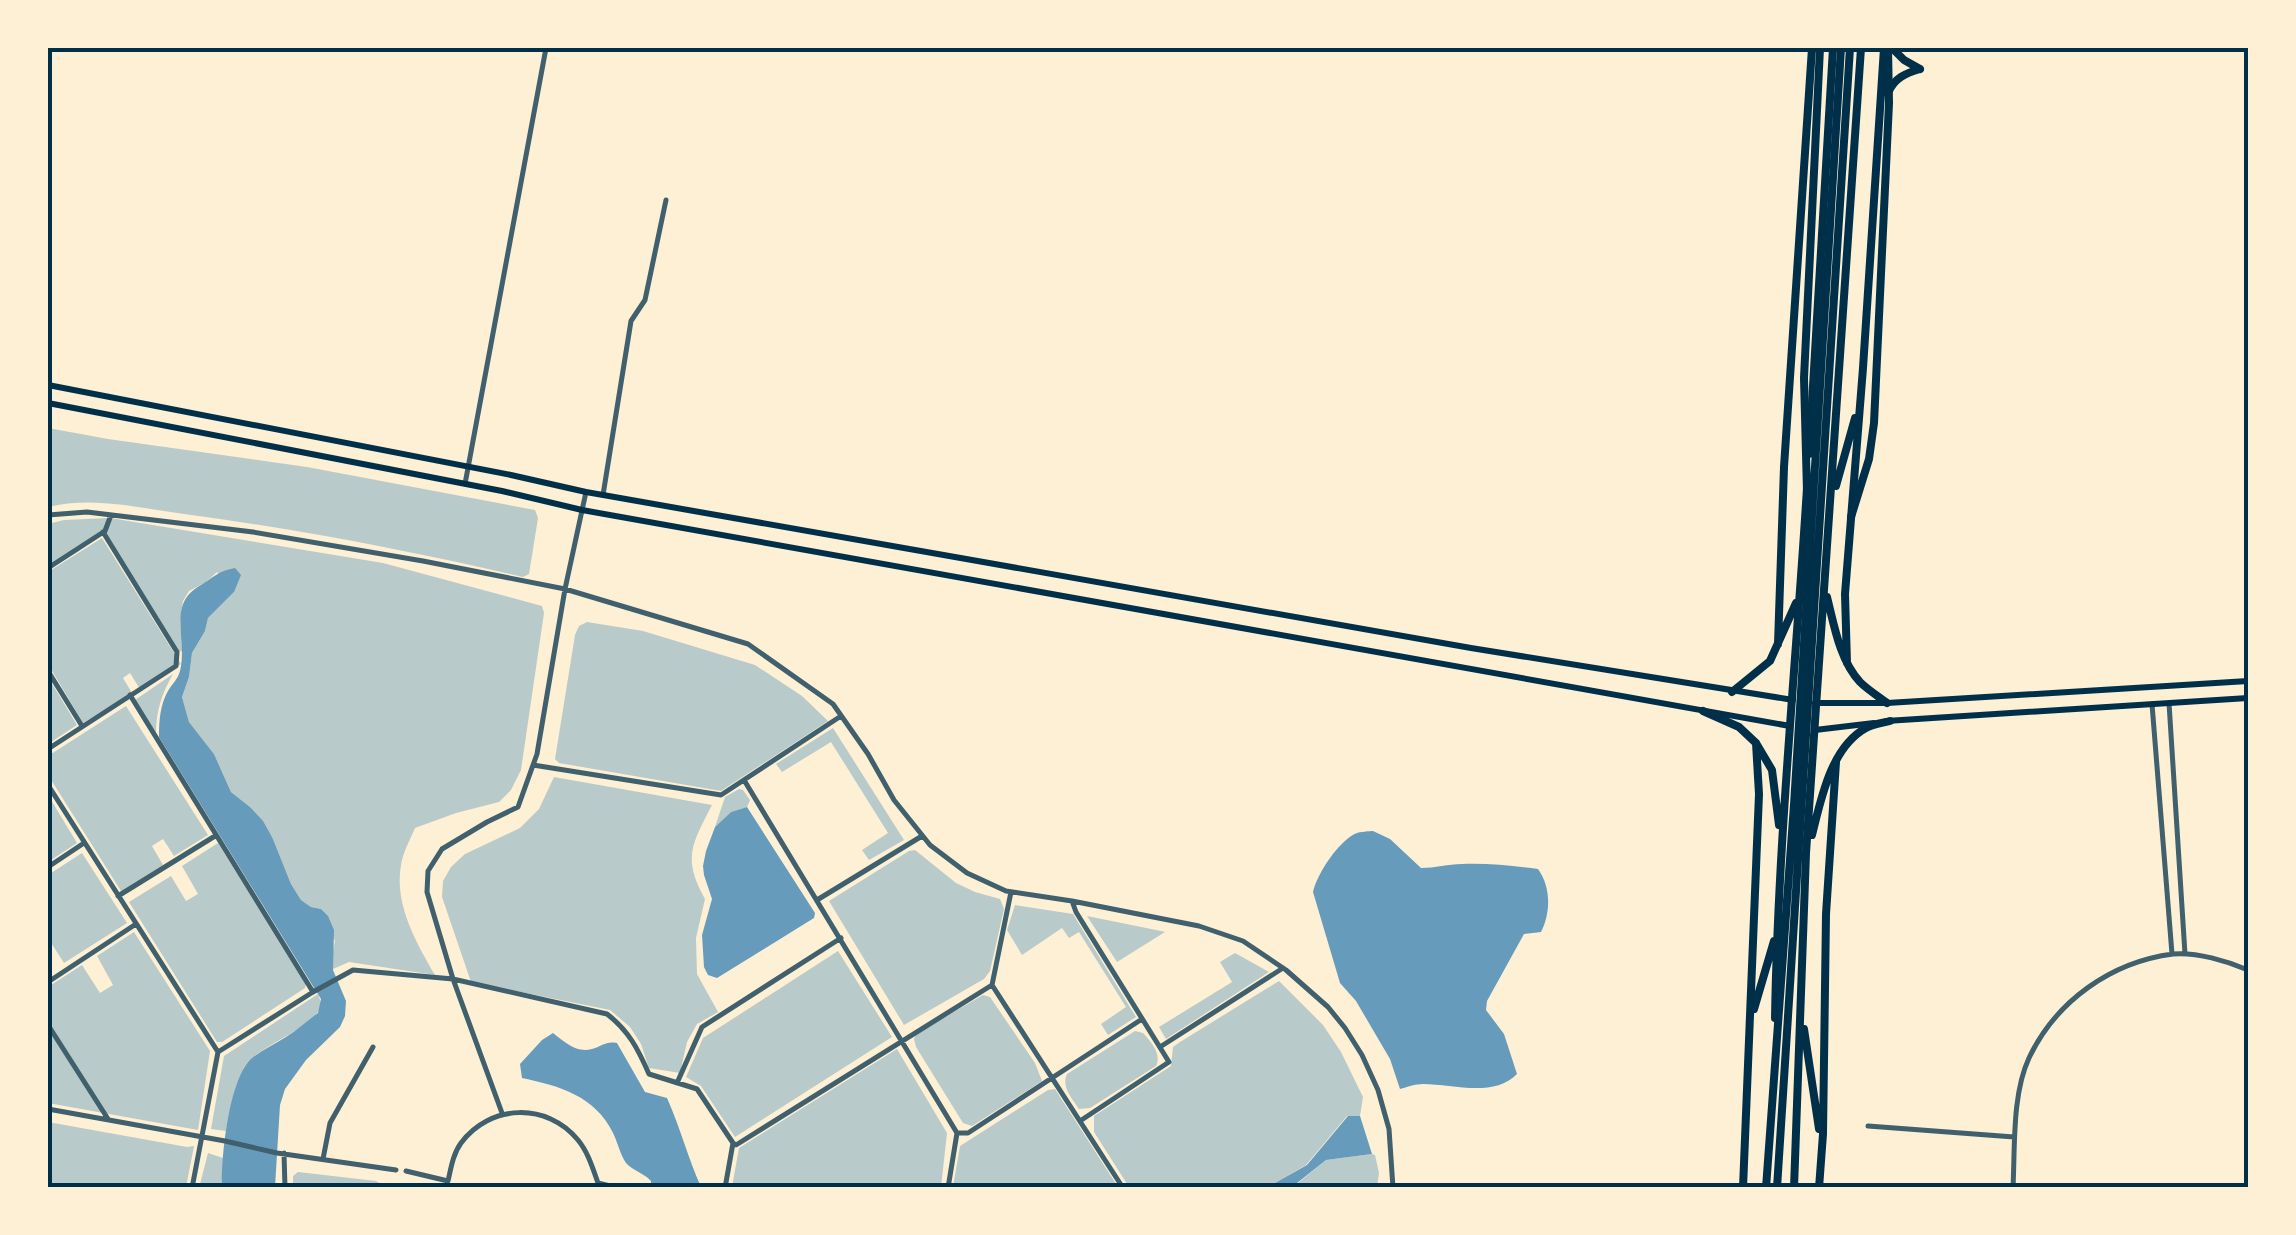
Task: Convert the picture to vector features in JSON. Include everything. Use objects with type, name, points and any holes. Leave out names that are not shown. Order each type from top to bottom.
[{"type":"main road","points":[[1778,644],[1784,467],[1812,48]]},
{"type":"main road","points":[[1807,492],[1804,378],[1820,48]]},
{"type":"main road","points":[[1771,1188],[1776,932],[1837,48]]},
{"type":"main road","points":[[1771,1188],[1837,48]]},
{"type":"main road","points":[[1771,1188],[1850,48]]},
{"type":"main road","points":[[1794,1188],[1806,854],[1861,48]]},
{"type":"main road","points":[[1880,115],[1891,86],[1904,74],[1920,69],[1888,48]]},
{"type":"main road","points":[[1847,663],[1845,594],[1888,48]]},
{"type":"main road","points":[[1852,517],[1872,441],[1882,286],[1888,48]]},
{"type":"main road","points":[[48,385],[603,496],[1790,700],[1887,702],[2248,681]]},
{"type":"main road","points":[[1831,505],[1861,396]]},
{"type":"main road","points":[[48,403],[582,510],[1815,730],[1890,721],[2248,698]]},
{"type":"main road","points":[[1732,692],[1770,661],[1796,604],[1803,569]]},
{"type":"main road","points":[[1825,588],[1847,663],[1859,681],[1887,702]]},
{"type":"main road","points":[[1703,710],[1739,726],[1756,743],[1772,770],[1782,846]]},
{"type":"main road","points":[[1806,854],[1836,762],[1866,728],[1890,721]]},
{"type":"main road","points":[[1742,1188],[1759,794],[1756,743]]},
{"type":"main road","points":[[1819,1188],[1826,914],[1836,762]]},
{"type":"main road","points":[[1749,1026],[1776,932]]},
{"type":"main road","points":[[1801,1008],[1822,1149]]},
{"type":"street","points":[[465,484],[546,48]]},
{"type":"street","points":[[603,496],[630,321],[645,300],[666,200]]},
{"type":"street","points":[[502,1113],[427,892],[428,871],[442,849],[518,807],[537,754],[586,492]]},
{"type":"street","points":[[48,515],[87,512],[253,532],[423,561],[565,589],[748,644],[833,704],[894,800],[922,836],[967,874],[1010,892],[1199,926],[1243,941],[1283,968],[1328,1007],[1362,1054],[1389,1129],[1393,1188]]},
{"type":"street","points":[[48,568],[103,532],[112,515]]},
{"type":"street","points":[[48,749],[176,666],[178,652],[103,532]]},
{"type":"street","points":[[48,670],[82,726]]},
{"type":"street","points":[[130,695],[314,991]]},
{"type":"street","points":[[2169,703],[2185,954]]},
{"type":"street","points":[[2152,704],[2172,954]]},
{"type":"street","points":[[533,765],[721,795],[841,716]]},
{"type":"street","points":[[744,780],[957,1133],[948,1188]]},
{"type":"street","points":[[48,785],[218,1052],[192,1188]]},
{"type":"street","points":[[118,896],[215,836]]},
{"type":"street","points":[[817,900],[922,836]]},
{"type":"street","points":[[48,867],[84,842]]},
{"type":"street","points":[[1010,892],[992,985],[1122,1188]]},
{"type":"street","points":[[1072,901],[1168,1062],[1080,1121]]},
{"type":"street","points":[[48,982],[136,924]]},
{"type":"street","points":[[678,1083],[702,1027],[841,938]]},
{"type":"street","points":[[2013,1188],[2019,1097],[2028,1060],[2073,999],[2098,980],[2125,967],[2172,954],[2232,963],[2248,970]]},
{"type":"street","points":[[1160,1047],[1283,968]]},
{"type":"street","points":[[218,1052],[353,970],[454,979],[608,1014],[634,1040],[649,1074],[696,1089],[733,1144],[725,1188]]},
{"type":"street","points":[[733,1144],[992,985]]},
{"type":"street","points":[[957,1133],[968,1133],[1142,1019]]},
{"type":"street","points":[[48,1025],[109,1120]]},
{"type":"street","points":[[323,1159],[330,1123],[373,1047]]},
{"type":"street","points":[[48,1109],[396,1170]]},
{"type":"street","points":[[406,1171],[448,1181],[460,1144],[473,1131],[502,1113],[530,1112],[554,1119],[578,1139],[598,1184],[618,1188]]},
{"type":"street","points":[[1868,1126],[2016,1137]]},
{"type":"street","points":[[284,1153],[284,1188]]},
{"type":"shaded area","points":[[48,428],[307,467],[535,510],[538,518],[529,574],[523,577],[312,534],[133,506],[82,503],[48,507]]},
{"type":"shaded area","points":[[110,518],[383,563],[542,606],[521,770],[511,790],[499,802],[415,828],[403,855],[400,880],[404,908],[435,975],[349,962],[333,969],[335,941],[321,909],[301,900],[273,839],[250,807],[231,792],[214,754],[189,722],[182,697],[192,653],[208,618],[234,592],[217,572],[189,591],[180,621],[182,651],[177,652],[103,533],[48,568],[48,524]]},
{"type":"shaded area","points":[[102,538],[181,664],[140,689],[130,673],[123,678],[132,693],[83,723],[48,664],[48,572]]},
{"type":"shaded area","points":[[587,622],[643,631],[755,665],[802,696],[828,721],[721,791],[559,763],[555,759],[575,635],[579,626]]},
{"type":"shaded area","points":[[173,674],[160,702],[156,733],[135,700]]},
{"type":"shaded area","points":[[48,677],[77,725],[48,744]]},
{"type":"shaded area","points":[[126,706],[208,835],[174,856],[163,839],[152,846],[163,865],[121,891],[48,775],[48,756]]},
{"type":"shaded area","points":[[833,728],[904,840],[869,860],[862,850],[888,833],[831,742],[782,772],[776,764]]},
{"type":"shaded area","points":[[554,777],[712,805],[695,841],[692,862],[705,899],[696,938],[697,974],[718,1012],[697,1024],[687,1042],[680,1073],[649,1068],[630,1027],[610,1010],[471,982],[442,897],[443,881],[465,854],[520,828],[539,809]]},
{"type":"shaded area","points":[[739,789],[750,800],[747,807],[731,812],[715,827],[725,797]]},
{"type":"shaded area","points":[[48,795],[77,843],[48,862]]},
{"type":"shaded area","points":[[218,843],[306,983],[305,988],[222,1042],[217,1042],[129,902],[171,876],[186,901],[198,894],[182,866]]},
{"type":"shaded area","points":[[915,850],[956,883],[1000,899],[1004,909],[990,971],[984,979],[904,1025],[829,901]]},
{"type":"shaded area","points":[[82,853],[127,923],[64,963],[48,938],[48,875]]},
{"type":"shaded area","points":[[1015,905],[1073,914],[1136,1017],[1108,1035],[1101,1024],[1126,1007],[1079,932],[1069,938],[1062,928],[1022,955],[1007,930]]},
{"type":"shaded area","points":[[1087,916],[1161,931],[1165,932],[1117,962]]},
{"type":"shaded area","points":[[134,932],[210,1051],[198,1130],[48,1103],[48,987],[82,965],[100,993],[113,985],[97,956]]},
{"type":"shaded area","points":[[838,951],[892,1037],[735,1137],[701,1086],[686,1077],[703,1038]]},
{"type":"shaded area","points":[[1235,953],[1269,972],[1166,1039],[1159,1027],[1232,982],[1220,962]]},
{"type":"shaded area","points":[[1279,981],[1323,1025],[1341,1052],[1363,1097],[1360,1116],[1347,1116],[1306,1165],[1268,1187],[1129,1187],[1094,1132],[1094,1116],[1171,1066],[1173,1047]]},
{"type":"shaded area","points":[[318,994],[321,1006],[314,1016],[248,1062],[240,1076],[226,1131],[211,1129],[224,1056]]},
{"type":"shaded area","points":[[983,995],[990,997],[1035,1063],[1042,1081],[972,1126],[963,1123],[914,1039],[916,1034]]},
{"type":"shaded area","points":[[1135,1031],[1143,1033],[1155,1048],[1156,1066],[1090,1108],[1079,1109],[1066,1088],[1067,1074]]},
{"type":"shaded area","points":[[897,1049],[947,1133],[941,1187],[732,1187],[739,1148]]},
{"type":"shaded area","points":[[1055,1089],[1118,1187],[953,1187],[960,1146]]},
{"type":"shaded area","points":[[48,1122],[194,1146],[186,1187],[48,1187]]},
{"type":"shaded area","points":[[208,1153],[223,1158],[222,1187],[199,1188]]},
{"type":"shaded area","points":[[1372,1154],[1379,1173],[1377,1187],[1292,1188],[1326,1160]]},
{"type":"shaded area","points":[[298,1172],[376,1181],[386,1187],[293,1187],[293,1176]]},
{"type":"water","points":[[235,568],[241,575],[234,592],[208,618],[192,653],[182,697],[189,722],[214,754],[231,792],[263,821],[301,900],[328,916],[334,930],[333,970],[346,1001],[340,1027],[306,1060],[285,1089],[280,1105],[275,1187],[222,1187],[232,1100],[237,1082],[252,1058],[318,1013],[321,999],[159,737],[163,702],[180,671],[184,602],[213,577]]},
{"type":"water","points":[[747,807],[815,913],[814,918],[717,978],[708,975],[704,967],[702,935],[712,899],[703,866],[715,827],[731,812]]},
{"type":"water","points":[[1373,831],[1390,839],[1421,868],[1491,864],[1538,869],[1542,876],[1548,900],[1541,932],[1524,934],[1487,1001],[1486,1010],[1504,1034],[1517,1074],[1508,1081],[1485,1088],[1423,1084],[1400,1089],[1390,1059],[1356,1001],[1340,983],[1313,892],[1336,850],[1350,837]]},
{"type":"water","points":[[553,1033],[581,1050],[617,1043],[645,1092],[667,1098],[701,1187],[651,1187],[648,1178],[626,1163],[597,1110],[563,1089],[522,1078],[520,1064]]},
{"type":"water","points":[[1348,1116],[1360,1116],[1372,1154],[1326,1160],[1292,1187],[1268,1187],[1307,1165]]}]
